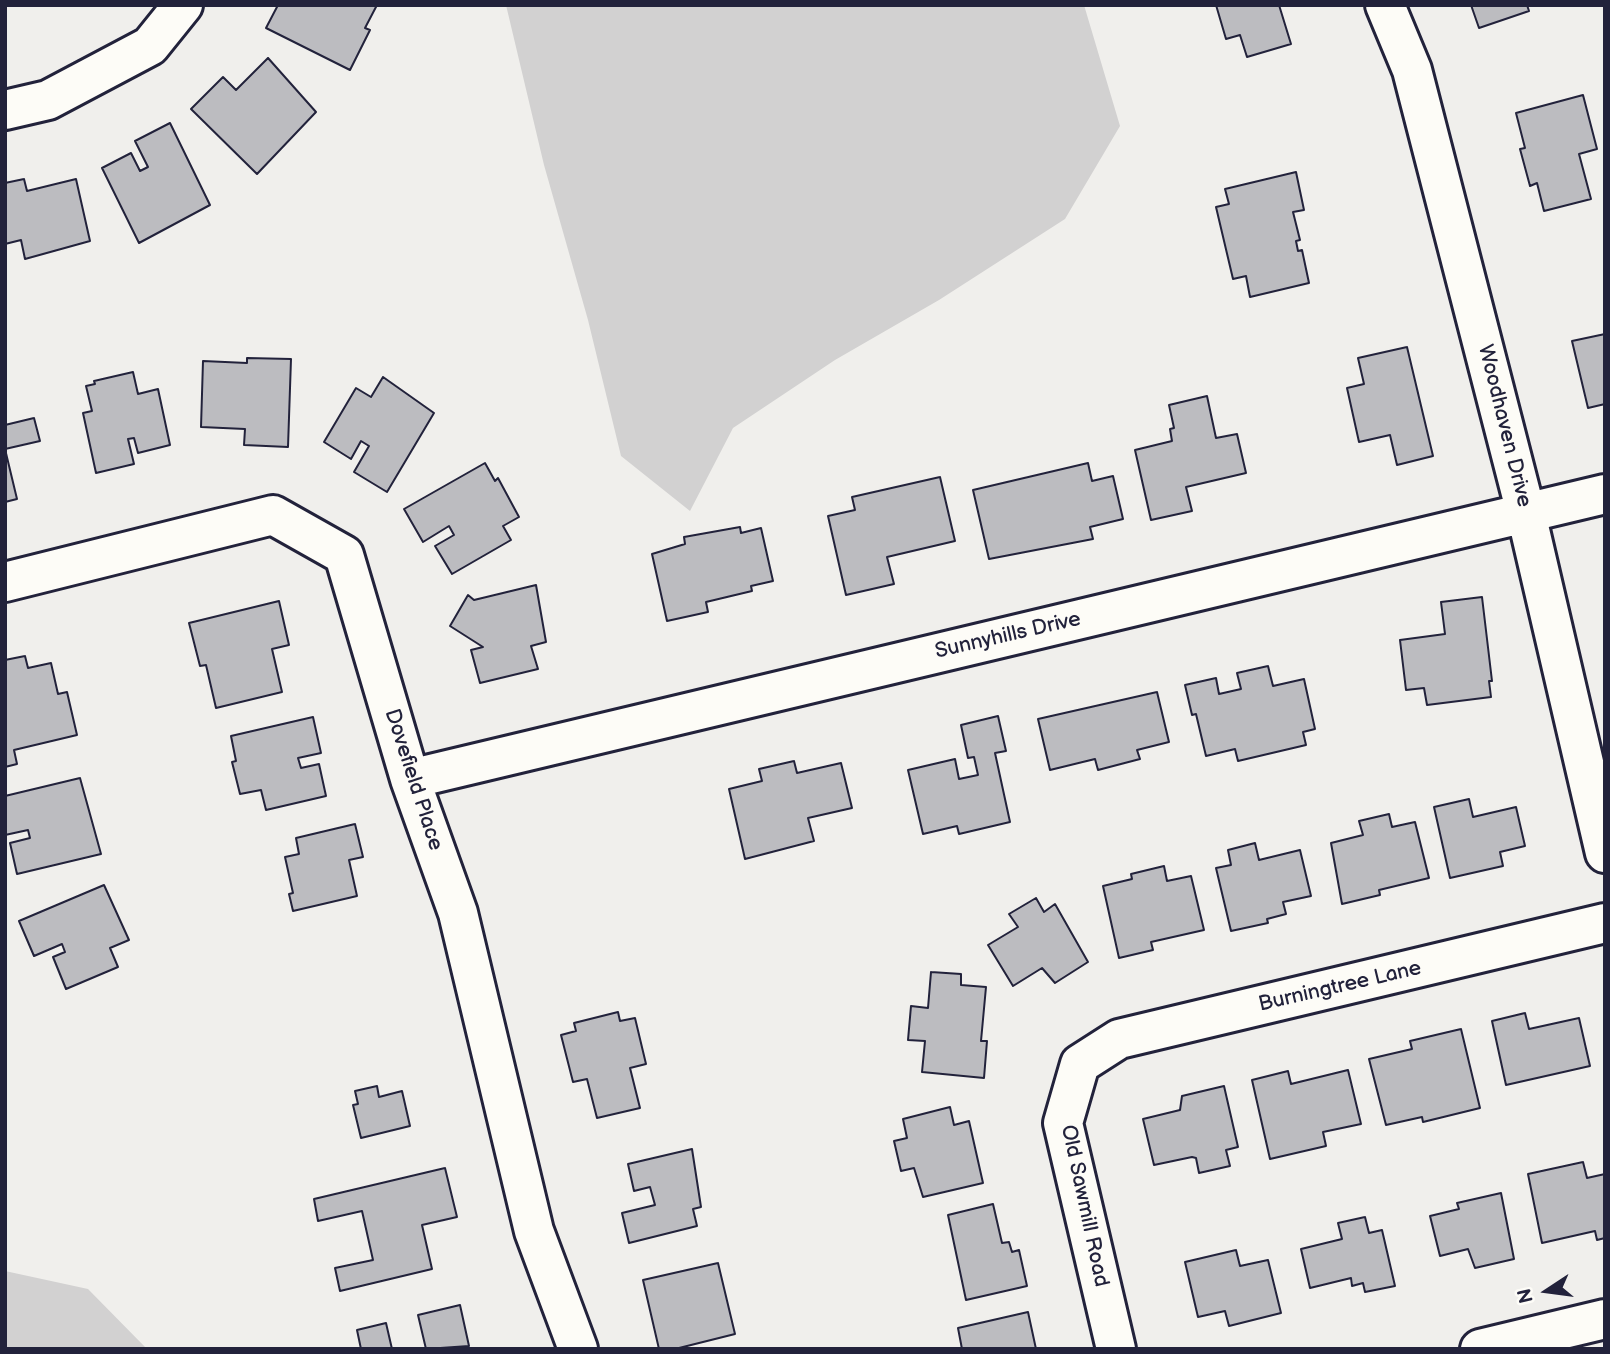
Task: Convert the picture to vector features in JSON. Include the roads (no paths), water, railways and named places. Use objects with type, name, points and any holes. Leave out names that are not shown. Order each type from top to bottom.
[{"type":"street","points":[[5,110],[48,100],[150,46],[183,5]]},
{"type":"street","name":"Woodhaven Drive","points":[[1385,5],[1412,70],[1526,513],[1605,853]]},
{"type":"street","name":"Sunnyhills Drive","points":[[411,779],[1605,494]]},
{"type":"street","name":"Dovefield Place","points":[[5,582],[273,515],[344,555],[411,779],[458,913],[534,1231],[578,1349]]},
{"type":"street","name":"Burningtree Lane","points":[[1080,1064],[1119,1040],[1605,923]]},
{"type":"street","name":"Old Sawmill Road","points":[[1080,1064],[1063,1123],[1116,1349]]},
{"type":"street","points":[[1480,1349],[1602,1330]]}]
